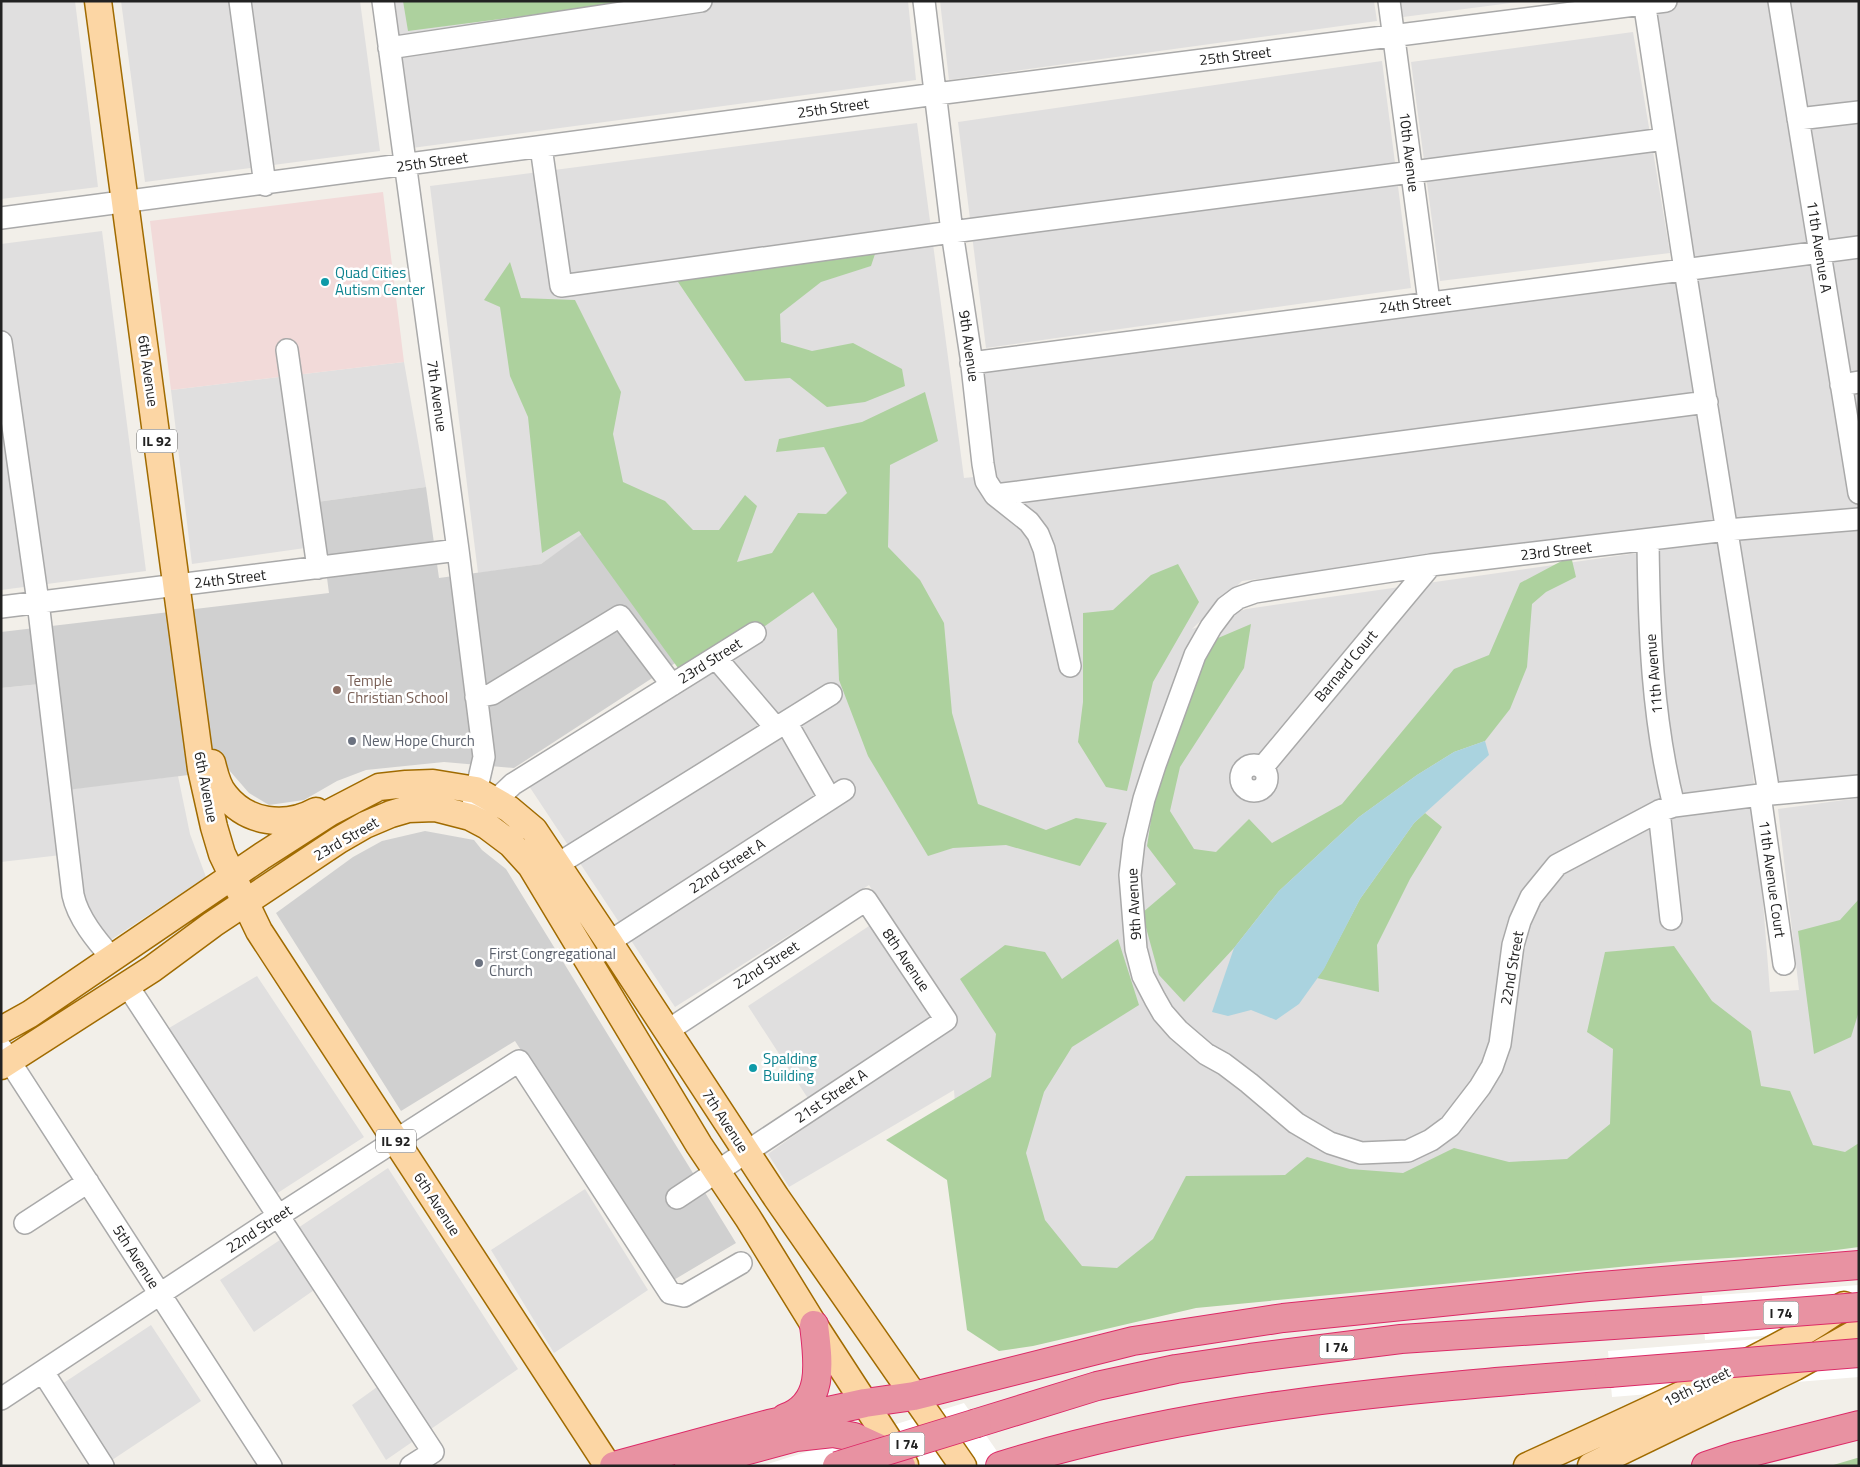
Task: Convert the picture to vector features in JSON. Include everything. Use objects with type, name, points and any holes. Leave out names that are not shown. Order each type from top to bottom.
[{"type":"highway","points":[[614,1466],[769,1424],[865,1403],[914,1396],[1133,1340],[1283,1318],[1568,1289],[1859,1265]]},
{"type":"highway","name":"I 74","points":[[837,1466],[1096,1386],[1176,1369],[1401,1339],[1859,1307]]},
{"type":"highway","points":[[769,1424],[798,1414],[812,1394],[819,1371],[814,1325]]},
{"type":"highway","points":[[1003,1465],[1099,1438],[1181,1421],[1264,1408],[1428,1387],[1859,1353]]},
{"type":"highway","points":[[1706,1466],[1736,1456],[1859,1425]]},
{"type":"highway","points":[[689,1466],[714,1462],[796,1437],[833,1432],[854,1437],[878,1448],[901,1466]]},
{"type":"main road","name":"6th Avenue","points":[[98,1],[190,682],[207,798],[222,854],[259,931],[608,1466]]},
{"type":"main road","points":[[190,682],[216,778],[224,794],[236,806],[251,815],[263,820],[281,822],[310,814],[344,795],[379,787]]},
{"type":"main road","name":"23rd Street","points":[[1,1030],[30,1014],[329,813],[379,787],[433,783],[485,795]]},
{"type":"main road","name":"7th Avenue","points":[[485,795],[509,809],[534,830],[825,1270],[963,1466]]},
{"type":"main road","name":"23rd Street","points":[[4,1058],[152,970],[246,903],[339,840],[365,825],[390,814],[408,809],[435,808],[470,817]]},
{"type":"main road","points":[[470,817],[487,826],[511,844],[531,866],[716,1172],[748,1218],[814,1325],[906,1466]]},
{"type":"main road","name":"19th Street","points":[[1527,1466],[1675,1398],[1768,1352],[1831,1315],[1859,1294]]},
{"type":"main road","name":"19th Street","points":[[1591,1466],[1795,1367],[1859,1331]]},
{"type":"street","points":[[240,1],[265,184]]},
{"type":"street","name":"7th Avenue","points":[[382,1],[458,550],[484,757],[485,795]]},
{"type":"street","points":[[389,48],[701,1]]},
{"type":"street","name":"9th Avenue","points":[[924,1],[952,232],[986,482],[995,495],[1020,514],[1038,534],[1044,549],[1070,666]]},
{"type":"street","name":"10th Avenue","points":[[1389,1],[1430,302]]},
{"type":"street","name":"25th Street","points":[[1,218],[405,166],[936,94],[1645,2],[1666,1]]},
{"type":"street","name":"11th Avenue A","points":[[1779,1],[1820,252],[1850,383],[1859,492]]},
{"type":"street","name":"11th Avenue Court","points":[[1645,2],[1765,794],[1784,964]]},
{"type":"street","points":[[1798,119],[1859,112]]},
{"type":"street","points":[[541,147],[560,286],[952,232],[1665,139]]},
{"type":"street","name":"24th Street","points":[[971,363],[1859,247]]},
{"type":"street","points":[[1,342],[38,602],[73,895],[83,920],[112,958]]},
{"type":"street","points":[[287,350],[318,568]]},
{"type":"street","points":[[995,495],[1707,402]]},
{"type":"street","name":"23rd Street","points":[[1255,592],[1431,565],[1726,530],[1859,519]]},
{"type":"street","name":"11th Avenue","points":[[1648,540],[1649,616],[1654,692],[1668,782],[1666,809],[1671,919]]},
{"type":"street","name":"24th Street","points":[[1,607],[458,550]]},
{"type":"street","name":"Barnard Court","points":[[1262,768],[1431,565]]},
{"type":"street","name":"9th Avenue","points":[[1255,592],[1238,598],[1226,608],[1211,626],[1195,655],[1154,765],[1134,841],[1130,874],[1134,931],[1136,949],[1143,976],[1163,1014],[1189,1041],[1243,1078],[1296,1122]]},
{"type":"street","points":[[476,697],[492,694],[620,616],[672,685]]},
{"type":"street","name":"23rd Street","points":[[470,817],[485,795],[520,780],[755,633]]},
{"type":"street","points":[[716,658],[781,725]]},
{"type":"street","points":[[558,864],[831,694]]},
{"type":"street","name":"22nd Street A","points":[[609,942],[837,794],[781,725]]},
{"type":"street","name":"22nd Street","points":[[1296,1122],[1330,1143],[1361,1153],[1408,1152],[1431,1140],[1450,1126],[1480,1088],[1492,1067],[1500,1044],[1513,945],[1520,921],[1531,897],[1557,865],[1666,809],[1765,794],[1859,786]]},
{"type":"street","name":"22nd Street","points":[[667,1031],[866,900]]},
{"type":"street","name":"8th Avenue","points":[[866,900],[946,1020]]},
{"type":"street","points":[[127,985],[433,1452],[411,1466]]},
{"type":"street","name":"21st Street A","points":[[677,1198],[946,1020]]},
{"type":"street","name":"5th Avenue","points":[[4,1058],[88,1182],[271,1466]]},
{"type":"street","name":"22nd Street","points":[[3,1394],[43,1372],[278,1216],[519,1061],[670,1293],[684,1296],[741,1263]]},
{"type":"street","points":[[25,1223],[88,1182]]},
{"type":"street","points":[[43,1372],[103,1466]]},
{"type":"shaded area","points":[[1,1],[75,1],[98,187],[1,199]]},
{"type":"shaded area","points":[[121,1],[360,1],[380,151],[145,182]]},
{"type":"shaded area","points":[[393,1],[908,1],[916,80],[412,148]]},
{"type":"shaded area","points":[[940,1],[1374,1],[1377,21],[949,80]]},
{"type":"shaded area","points":[[1401,1],[1526,1],[1403,17]]},
{"type":"shaded area","points":[[1651,1],[1859,1],[1859,776],[1774,782]]},
{"type":"shaded area","points":[[1633,32],[1670,253],[1440,281],[1411,62]]},
{"type":"shaded area","points":[[1382,61],[1411,288],[986,348],[958,122]]},
{"type":"shaded area","points":[[917,123],[964,478],[994,475],[979,371],[1676,283],[1715,521],[1242,581],[1192,629],[1246,609],[1721,541],[1753,773],[1770,992],[1799,990],[1778,809],[1859,798],[1859,1241],[969,1296],[954,1090],[789,1187],[768,1154],[953,1022],[869,885],[675,1007],[529,786],[695,682],[585,533],[541,564],[478,573],[430,186]]},
{"type":"shaded area","points":[[383,192],[404,362],[171,390],[150,221]]},
{"type":"shaded area","points":[[102,231],[146,571],[1,590],[1,244]]},
{"type":"shaded area","points":[[404,362],[426,487],[317,502],[305,548],[192,564],[171,390]]},
{"type":"shaded area","points":[[426,487],[439,578],[541,564],[585,532],[680,660],[514,768],[444,762],[366,770],[337,781],[304,800],[269,805],[249,793],[229,770],[67,790],[40,684],[1,688],[1,632],[329,593],[317,502]]},
{"type":"shaded area","points":[[40,684],[54,791],[178,776],[190,834],[206,877],[106,943],[83,907],[78,853],[1,862],[1,688]]},
{"type":"shaded area","points":[[425,831],[474,840],[482,850],[506,869],[736,1243],[672,1281],[515,1041],[401,1111],[276,913],[353,857],[382,841]]},
{"type":"shaded area","points":[[872,924],[934,1016],[809,1100],[748,1006]]},
{"type":"shaded area","points":[[257,976],[364,1137],[273,1196],[164,1031]]},
{"type":"shaded area","points":[[388,1168],[518,1369],[386,1460],[352,1405],[391,1377],[327,1281],[254,1332],[220,1280]]},
{"type":"shaded area","points":[[585,1189],[648,1290],[554,1353],[491,1250]]},
{"type":"shaded area","points":[[151,1325],[201,1401],[109,1462],[59,1386]]},
{"type":"green space","points":[[403,1],[637,1],[408,31]]},
{"type":"green space","points":[[877,248],[871,266],[821,282],[780,314],[781,342],[812,351],[853,343],[902,369],[905,386],[865,402],[827,407],[790,378],[745,381],[676,279]]},
{"type":"green space","points":[[510,262],[521,298],[575,300],[621,392],[613,434],[623,482],[665,501],[693,530],[719,530],[745,495],[757,506],[737,562],[772,553],[798,513],[826,514],[847,493],[824,447],[776,452],[779,439],[862,422],[925,392],[938,441],[890,465],[888,547],[920,580],[944,623],[952,713],[978,804],[1046,830],[1076,818],[1107,823],[1080,866],[1006,845],[953,848],[928,856],[868,756],[839,680],[837,629],[813,592],[765,626],[748,625],[678,668],[579,531],[542,553],[528,417],[510,376],[500,307],[484,300]]},
{"type":"green space","points":[[1571,556],[1576,577],[1546,592],[1532,604],[1527,667],[1510,709],[1485,741],[1454,752],[1417,775],[1359,817],[1279,891],[1234,948],[1184,1002],[1159,975],[1142,913],[1176,884],[1147,846],[1158,775],[1211,641],[1251,624],[1244,668],[1180,767],[1170,811],[1194,849],[1216,852],[1249,819],[1272,843],[1342,804],[1454,669],[1489,655],[1520,583]]},
{"type":"green space","points":[[1178,564],[1199,602],[1153,682],[1127,791],[1106,787],[1078,742],[1083,702],[1083,613],[1113,610],[1151,575]]},
{"type":"green space","points":[[1425,813],[1442,827],[1410,879],[1377,945],[1379,992],[1317,978],[1360,899],[1414,823]]},
{"type":"green space","points":[[1859,899],[1859,1011],[1851,1037],[1814,1054],[1798,931],[1840,920]]},
{"type":"green space","points":[[1118,939],[1139,1005],[1072,1047],[1044,1092],[1026,1153],[1045,1220],[1082,1266],[1117,1268],[1153,1239],[1186,1176],[1285,1175],[1307,1157],[1350,1169],[1403,1173],[1454,1148],[1509,1162],[1567,1159],[1610,1124],[1613,1049],[1587,1032],[1605,952],[1674,946],[1712,1001],[1751,1031],[1761,1086],[1790,1091],[1813,1145],[1845,1152],[1859,1143],[1859,1247],[1821,1252],[1681,1261],[1196,1308],[1033,1346],[999,1351],[967,1330],[947,1180],[886,1140],[991,1077],[996,1034],[960,979],[1005,945],[1045,952],[1062,979]]},
{"type":"green space","points":[[1859,1458],[1859,1466],[1830,1466]]},
{"type":"water","points":[[1485,741],[1489,755],[1414,823],[1360,899],[1324,969],[1299,1004],[1276,1020],[1251,1010],[1228,1016],[1212,1012],[1234,948],[1279,891],[1359,817],[1417,775],[1454,752]]},
{"type":"pier","points":[[1859,1285],[1859,1329],[1705,1340],[1702,1296]]},
{"type":"pier","points":[[1859,1331],[1859,1377],[1612,1397],[1608,1351]]},
{"type":"pier","points":[[964,1403],[1007,1466],[761,1466]]},
{"type":"place","name":"Quad Cities Autism Center","points":[[325,282]]},
{"type":"place","name":"Temple Christian School","points":[[337,690]]},
{"type":"place","name":"New Hope Church","points":[[352,741]]},
{"type":"place","name":"First Congregational Church","points":[[479,963]]},
{"type":"place","name":"Spalding Building","points":[[753,1068]]}]
